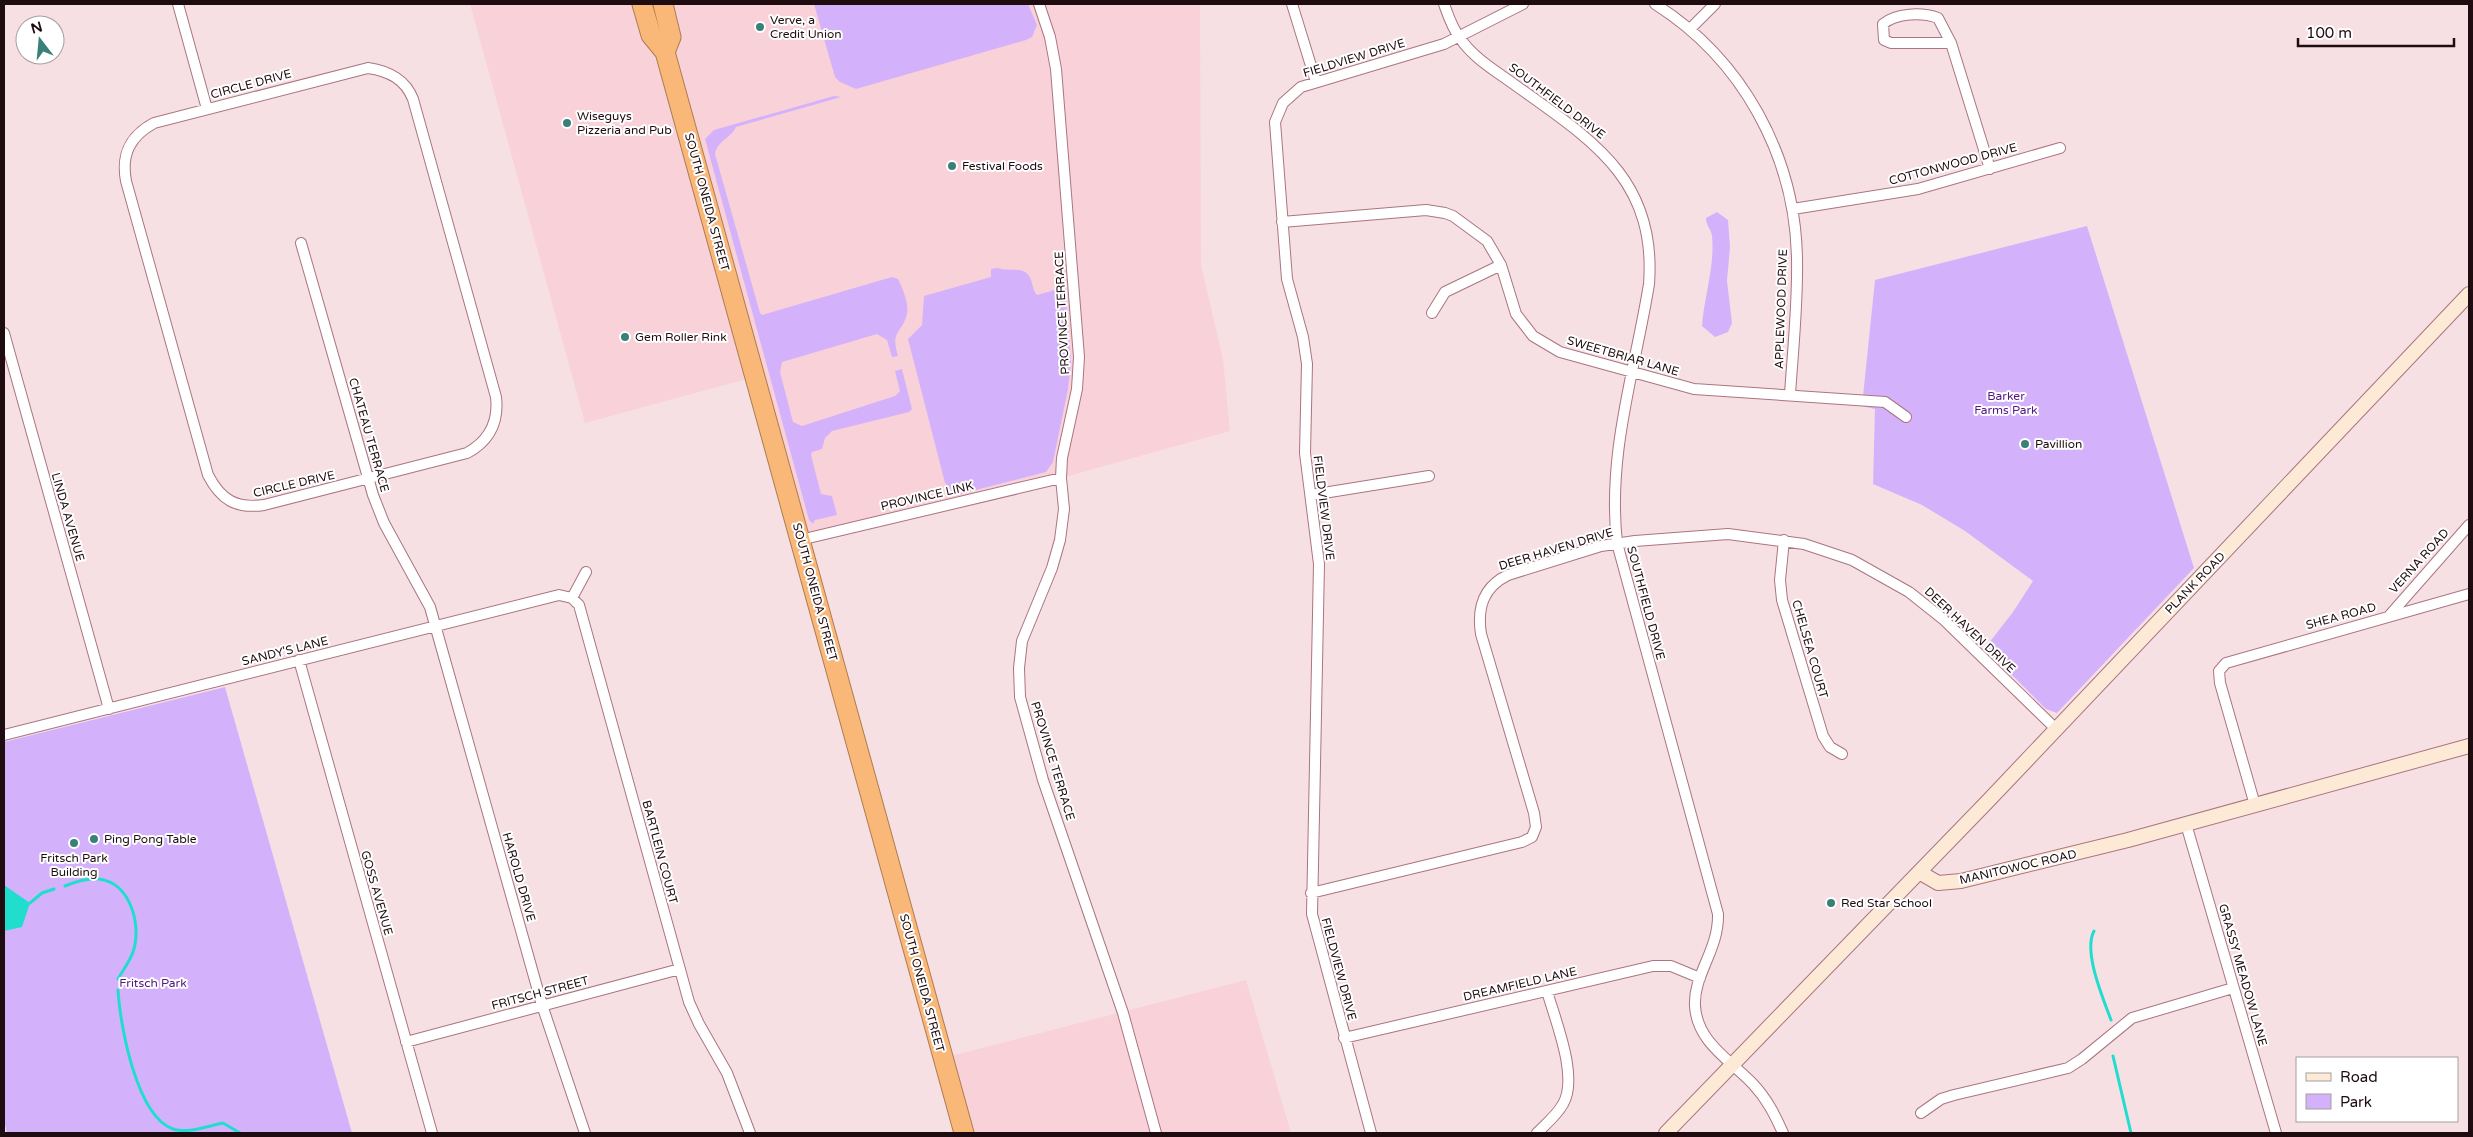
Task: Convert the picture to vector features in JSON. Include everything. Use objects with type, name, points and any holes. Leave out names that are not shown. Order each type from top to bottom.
[{"type":"highway","name":"SOUTH ONEIDA STREET","points":[[642,4],[651,35],[665,52],[964,1133]]},
{"type":"highway","name":"SOUTH ONEIDA STREET","points":[[663,4],[671,37],[665,52]]},
{"type":"street","points":[[178,4],[207,109]]},
{"type":"street","name":"PROVINCE TERRACE","points":[[1039,4],[1050,37],[1056,69],[1078,340],[1077,389],[1064,440],[1061,478],[1064,509],[1060,540],[1052,568],[1022,640],[1019,668],[1020,697],[1043,780],[1123,1013],[1156,1133]]},
{"type":"street","points":[[1292,4],[1316,82]]},
{"type":"street","name":"SOUTHFIELD DRIVE","points":[[1444,4],[1459,37],[1478,58],[1594,143],[1611,161],[1631,190],[1644,222],[1650,253],[1649,284],[1615,468],[1614,512],[1617,543],[1718,914],[1717,938],[1700,978],[1695,998],[1696,1016],[1706,1037],[1768,1102],[1783,1133]]},
{"type":"street","points":[[1459,37],[1523,4]]},
{"type":"street","name":"APPLEWOOD DRIVE","points":[[1654,4],[1690,29],[1732,73],[1756,108],[1778,154],[1793,209],[1797,273],[1790,394]]},
{"type":"street","points":[[1690,29],[1715,4]]},
{"type":"street","points":[[1951,43],[1891,44],[1884,40],[1883,24],[1896,17],[1932,16],[1942,23],[1951,43],[1990,169]]},
{"type":"street","name":"FIELDVIEW DRIVE","points":[[1371,1133],[1314,926],[1311,893],[1320,564],[1304,433],[1307,378],[1305,349],[1289,288],[1282,222],[1276,122],[1283,102],[1291,93],[1316,82],[1431,48],[1459,37]]},
{"type":"street","name":"CIRCLE DRIVE","points":[[368,68],[396,76],[410,90],[496,397],[497,415],[494,425],[484,442],[467,453],[367,480],[264,505],[244,507],[222,496],[208,475],[124,170],[130,142],[144,128],[154,123],[368,68]]},
{"type":"street","name":"COTTONWOOD DRIVE","points":[[1793,209],[1918,189],[2060,148]]},
{"type":"street","name":"SWEETBRIAR LANE","points":[[1282,222],[1418,210],[1436,211],[1453,216],[1487,241],[1501,264],[1512,307],[1533,336],[1560,352],[1694,388],[1885,402],[1906,417]]},
{"type":"street","name":"CHATEAU TERRACE","points":[[301,243],[367,480],[378,511],[425,596],[436,626]]},
{"type":"street","points":[[1432,313],[1445,292],[1501,264]]},
{"type":"street","name":"PLANK ROAD","points":[[1919,872],[2469,294]]},
{"type":"street","name":"LINDA AVENUE","points":[[4,333],[109,708]]},
{"type":"street","points":[[1311,495],[1429,476]]},
{"type":"street","name":"PROVINCE LINK","points":[[800,540],[1061,478]]},
{"type":"street","name":"VERNA ROAD","points":[[2389,616],[2469,524]]},
{"type":"street","name":"DEER HAVEN DRIVE","points":[[1311,893],[1522,842],[1532,837],[1536,827],[1534,813],[1481,634],[1479,623],[1483,598],[1497,580],[1508,575],[1617,543],[1728,534],[1784,540],[1804,544],[1844,557],[1909,592],[1942,619],[2056,729]]},
{"type":"street","name":"CHELSEA COURT","points":[[1784,540],[1780,580],[1782,600],[1823,736],[1830,747],[1842,754]]},
{"type":"street","points":[[572,598],[586,572]]},
{"type":"street","name":"SHEA ROAD","points":[[2255,805],[2220,683],[2219,671],[2222,668],[2231,660],[2469,594]]},
{"type":"street","name":"SANDY'S LANE","points":[[4,736],[559,595],[572,598]]},
{"type":"street","name":"BARTLEIN COURT","points":[[572,598],[579,605],[690,1002],[700,1024],[728,1073],[750,1133]]},
{"type":"street","name":"HAROLD DRIVE","points":[[436,626],[542,1005],[585,1133]]},
{"type":"street","name":"GOSS AVENUE","points":[[298,660],[432,1133]]},
{"type":"street","name":"MANITOWOC ROAD","points":[[1919,872],[1938,883],[1961,881],[2186,824],[2469,746]]},
{"type":"street","name":"GRASSY MEADOW LANE","points":[[2186,824],[2276,1133]]},
{"type":"street","points":[[1666,1133],[1919,872]]},
{"type":"street","name":"DREAMFIELD LANE","points":[[1344,1038],[1663,965],[1679,969],[1700,978]]},
{"type":"street","name":"FRITSCH STREET","points":[[406,1042],[680,969]]},
{"type":"street","points":[[1921,1112],[1948,1097],[2068,1068],[2082,1059],[2132,1018],[2234,988]]},
{"type":"street","points":[[1537,1133],[1563,1104],[1570,1086],[1548,991]]},
{"type":"shaded area","points":[[470,4],[1200,4],[1201,265],[1223,359],[1230,431],[1061,478],[800,540],[754,377],[585,423]]},
{"type":"shaded area","points":[[1246,980],[1291,1133],[964,1133],[943,1058]]},
{"type":"green space","points":[[814,4],[1028,4],[1037,25],[1032,37],[1026,40],[856,89],[840,82],[835,77]]},
{"type":"green space","points":[[834,96],[841,97],[736,127],[721,142],[715,154],[762,315],[892,277],[898,279],[905,296],[907,314],[895,341],[898,356],[892,357],[887,340],[877,334],[782,362],[780,372],[793,422],[802,426],[895,396],[900,391],[895,371],[902,369],[912,409],[909,412],[832,431],[825,438],[822,449],[812,452],[811,455],[821,494],[832,496],[837,515],[815,520],[813,524],[809,520],[705,139],[714,130]]},
{"type":"green space","points":[[1717,212],[1728,220],[1730,247],[1727,281],[1732,323],[1728,332],[1715,337],[1702,326],[1713,247],[1706,218]]},
{"type":"green space","name":"Barker Farms Park","points":[[2087,226],[2194,568],[2057,713],[2046,709],[1985,648],[2013,612],[2033,581],[1965,531],[1922,505],[1873,484],[1875,409],[1862,406],[1875,280]]},
{"type":"green space","points":[[991,269],[1019,270],[1026,273],[1037,295],[1062,288],[1065,290],[1071,361],[1068,389],[1053,462],[1046,472],[956,495],[945,483],[908,339],[922,325],[924,296],[991,277]]},
{"type":"green space","name":"Fritsch Park","points":[[225,687],[352,1133],[7,1133],[4,1121],[4,742]]},
{"type":"water","points":[[4,885],[30,903],[22,927],[4,931]]},
{"type":"waterway","points":[[65,886],[90,879],[99,879],[110,882],[119,888],[126,897],[135,919],[135,942],[132,955],[118,979]]},
{"type":"waterway","points":[[30,903],[42,893],[54,889]]},
{"type":"waterway","points":[[2094,931],[2091,940],[2092,963],[2111,1020]]},
{"type":"waterway","points":[[118,990],[122,1024],[132,1067],[149,1107],[160,1121],[173,1129],[185,1131],[223,1123],[240,1133]]},
{"type":"waterway","points":[[2113,1056],[2131,1133]]},
{"type":"place","name":"Verve, a Credit Union","points":[[760,27]]},
{"type":"place","name":"Wiseguys Pizzeria and Pub","points":[[567,123]]},
{"type":"place","name":"Festival Foods","points":[[952,166]]},
{"type":"place","name":"Gem Roller Rink","points":[[625,337]]},
{"type":"place","name":"Pavillion","points":[[2025,444]]},
{"type":"place","name":"Ping Pong Table","points":[[94,839]]},
{"type":"place","name":"Fritsch Park Building","points":[[74,843]]},
{"type":"place","name":"Red Star School","points":[[1831,903]]}]
